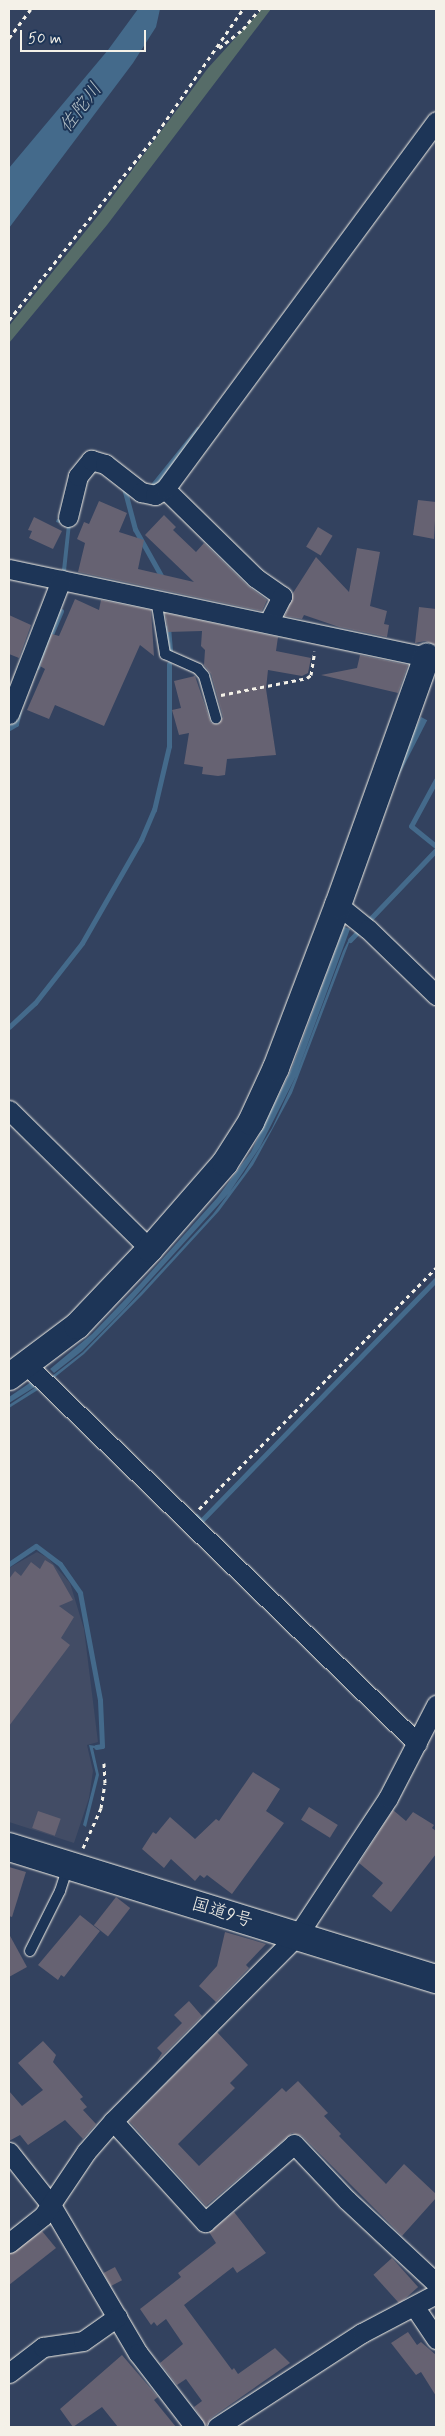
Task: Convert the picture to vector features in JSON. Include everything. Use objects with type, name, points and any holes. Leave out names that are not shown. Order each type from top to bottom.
[{"type":"highway","name":"国道9号","points":[[9,1847],[436,1979]]},
{"type":"street","points":[[68,517],[78,476],[91,460],[105,464],[141,492],[155,495],[165,489],[436,121]]},
{"type":"street","points":[[165,489],[256,578],[282,596],[268,623]]},
{"type":"street","points":[[9,569],[432,658],[276,1068],[251,1122],[225,1164],[150,1249],[77,1326],[18,1371],[188,1520],[417,1743]]},
{"type":"street","points":[[9,714],[60,580]]},
{"type":"street","points":[[338,905],[368,929],[436,995]]},
{"type":"street","points":[[9,1110],[150,1249]]},
{"type":"street","points":[[9,2243],[51,2206],[86,2152],[114,2122],[297,1936],[388,1798],[436,1705]]},
{"type":"street","points":[[114,2122],[204,2222],[294,2144],[346,2200],[436,2283]]},
{"type":"street","points":[[9,2152],[51,2206],[138,2353],[195,2427]]},
{"type":"street","points":[[217,2427],[362,2333],[436,2294]]},
{"type":"street","points":[[414,2306],[436,2339]]},
{"type":"street","points":[[9,2373],[43,2348],[82,2341],[117,2316]]},
{"type":"lane","points":[[156,599],[165,654],[198,669],[216,718]]},
{"type":"lane","points":[[30,1951],[71,1867]]},
{"type":"path","points":[[9,38],[31,9]]},
{"type":"path","points":[[9,320],[153,139],[243,9]]},
{"type":"path","points":[[216,50],[243,29],[260,9]]},
{"type":"path","points":[[210,698],[307,678],[311,675],[318,633]]},
{"type":"path","points":[[188,1520],[436,1268]]},
{"type":"path","points":[[71,1867],[101,1808],[105,1783],[104,1763]]},
{"type":"shaded area","points":[[37,1552],[48,1558],[70,1583],[84,1629],[98,1742],[87,1745],[93,1771],[89,1798],[74,1843],[9,1822],[9,1568]]},
{"type":"green space","points":[[262,9],[271,9],[107,225],[9,343],[9,326],[101,212],[208,68]]},
{"type":"water","name":"佐陀川","points":[[138,9],[160,9],[156,27],[133,63],[9,228],[9,168],[108,50]]},
{"type":"water","points":[[57,519],[71,523],[66,571],[62,570],[67,525],[56,522]]},
{"type":"water","points":[[421,717],[427,720],[336,899],[330,896]]},
{"type":"water","points":[[344,927],[350,929],[297,1073],[343,951],[349,939],[354,935],[355,937],[349,943],[292,1093],[253,1165],[219,1211],[143,1294],[84,1354],[54,1378],[52,1376],[83,1352],[142,1291],[213,1214],[228,1194],[124,1309],[82,1351],[54,1373],[50,1369],[92,1334],[140,1284],[217,1198],[251,1152],[291,1070]],"holes":[[[296,1076],[272,1128],[244,1173],[230,1192],[260,1147]]]},
{"type":"water","points":[[34,1380],[38,1385],[9,1403],[9,1397]]},
{"type":"water","points":[[39,1385],[41,1388],[9,1408],[9,1405]]},
{"type":"water","points":[[89,1745],[103,1747],[93,1748],[99,1775],[86,1827],[83,1825],[96,1774]]},
{"type":"building","points":[[418,500],[436,502],[434,539],[413,535]]},
{"type":"building","points":[[99,501],[127,513],[119,532],[144,540],[138,569],[194,582],[145,535],[164,515],[176,527],[173,530],[196,552],[204,543],[248,586],[267,600],[262,611],[78,572],[85,543],[77,539],[84,522],[89,524]]},
{"type":"building","points":[[34,517],[62,531],[53,549],[29,538],[32,531],[28,530]]},
{"type":"building","points":[[318,527],[333,536],[321,555],[306,547]]},
{"type":"building","points":[[357,548],[380,552],[370,606],[387,611],[384,624],[389,625],[387,637],[339,627],[304,615],[302,619],[285,616],[293,593],[316,557],[349,592]]},
{"type":"building","points":[[75,599],[99,610],[101,600],[151,610],[154,656],[140,645],[104,726],[55,705],[49,719],[27,710],[45,669],[40,666],[52,634],[59,636]]},
{"type":"building","points":[[419,607],[436,609],[436,645],[425,641],[415,643]]},
{"type":"building","points":[[165,613],[278,637],[276,651],[311,658],[308,673],[302,676],[268,670],[266,689],[276,755],[227,759],[225,775],[218,776],[202,774],[203,767],[184,764],[189,733],[179,735],[172,710],[181,708],[174,681],[195,676],[211,723],[218,724],[223,717],[211,674],[204,665],[205,650],[201,646],[202,631],[168,632]]},
{"type":"building","points":[[9,615],[31,625],[19,658],[9,654]]},
{"type":"building","points":[[360,655],[408,665],[398,693],[321,675],[357,668]]},
{"type":"building","points":[[45,1560],[53,1565],[73,1600],[59,1606],[74,1617],[61,1638],[70,1645],[9,1726],[9,1579],[15,1571],[21,1576],[31,1562],[40,1569]]},
{"type":"building","points":[[253,1772],[280,1789],[266,1811],[284,1823],[232,1894],[207,1875],[204,1878],[200,1875],[195,1881],[171,1859],[164,1868],[142,1849],[153,1832],[156,1834],[170,1817],[195,1839],[216,1819],[219,1821]]},
{"type":"building","points":[[309,1807],[338,1825],[330,1838],[301,1820]]},
{"type":"building","points":[[393,1810],[406,1821],[413,1812],[434,1825],[432,1828],[436,1831],[436,1854],[391,1912],[372,1896],[383,1883],[359,1863]]},
{"type":"building","points":[[38,1811],[61,1819],[55,1836],[32,1828]]},
{"type":"building","points":[[9,1867],[26,1872],[12,1917],[9,1916]]},
{"type":"building","points":[[116,1897],[130,1908],[108,1936],[94,1925]]},
{"type":"building","points":[[80,1915],[100,1931],[64,1977],[61,1975],[58,1980],[38,1965]]},
{"type":"building","points":[[225,1932],[266,1944],[246,1965],[249,1968],[216,2002],[199,1986],[217,1966]]},
{"type":"building","points":[[9,1934],[27,1967],[9,1977]]},
{"type":"building","points":[[189,2001],[202,2016],[157,2061],[162,2053],[157,2048],[182,2023],[174,2015]]},
{"type":"building","points":[[217,2032],[248,2065],[230,2083],[235,2088],[178,2144],[199,2166],[282,2088],[286,2092],[298,2081],[328,2113],[324,2116],[341,2134],[339,2136],[386,2184],[404,2164],[436,2194],[436,2198],[402,2236],[302,2136],[292,2133],[206,2206],[129,2121]]},
{"type":"building","points":[[43,2041],[56,2055],[53,2062],[83,2097],[80,2099],[87,2107],[83,2110],[96,2124],[83,2139],[65,2120],[28,2145],[20,2135],[9,2141],[9,2091],[22,2106],[43,2090],[18,2063]]},
{"type":"building","points":[[234,2212],[266,2253],[237,2273],[233,2267],[184,2305],[232,2370],[234,2368],[238,2374],[275,2348],[290,2363],[211,2418],[206,2426],[194,2407],[202,2401],[186,2379],[177,2385],[160,2363],[183,2344],[166,2319],[157,2326],[154,2322],[151,2325],[140,2309],[181,2277],[178,2273],[216,2243],[209,2232]]},
{"type":"building","points":[[42,2231],[56,2248],[9,2285],[9,2254]]},
{"type":"building","points":[[392,2258],[418,2287],[400,2304],[373,2275]]},
{"type":"building","points":[[115,2267],[122,2280],[111,2286],[104,2273]]},
{"type":"building","points":[[408,2332],[417,2345],[421,2342],[436,2355],[436,2396],[421,2372],[416,2375],[391,2343]]},
{"type":"building","points":[[122,2355],[158,2397],[154,2400],[176,2427],[118,2427],[102,2407],[73,2427],[60,2409]]},
{"type":"waterway","points":[[152,486],[198,429]]},
{"type":"waterway","points":[[123,484],[135,529],[163,579]]},
{"type":"waterway","points":[[37,667],[61,611]]},
{"type":"waterway","points":[[168,627],[170,650]]},
{"type":"waterway","points":[[9,1027],[35,1003],[82,943],[141,840],[154,810],[169,746],[169,664]]},
{"type":"waterway","points":[[9,728],[16,724],[19,711]]},
{"type":"waterway","points":[[436,780],[411,826],[436,846]]},
{"type":"waterway","points":[[350,940],[436,850]]},
{"type":"waterway","points":[[196,1516],[201,1521],[436,1279]]},
{"type":"waterway","points":[[9,1564],[36,1546],[60,1564],[80,1593],[100,1700],[102,1746],[96,1747]]}]
